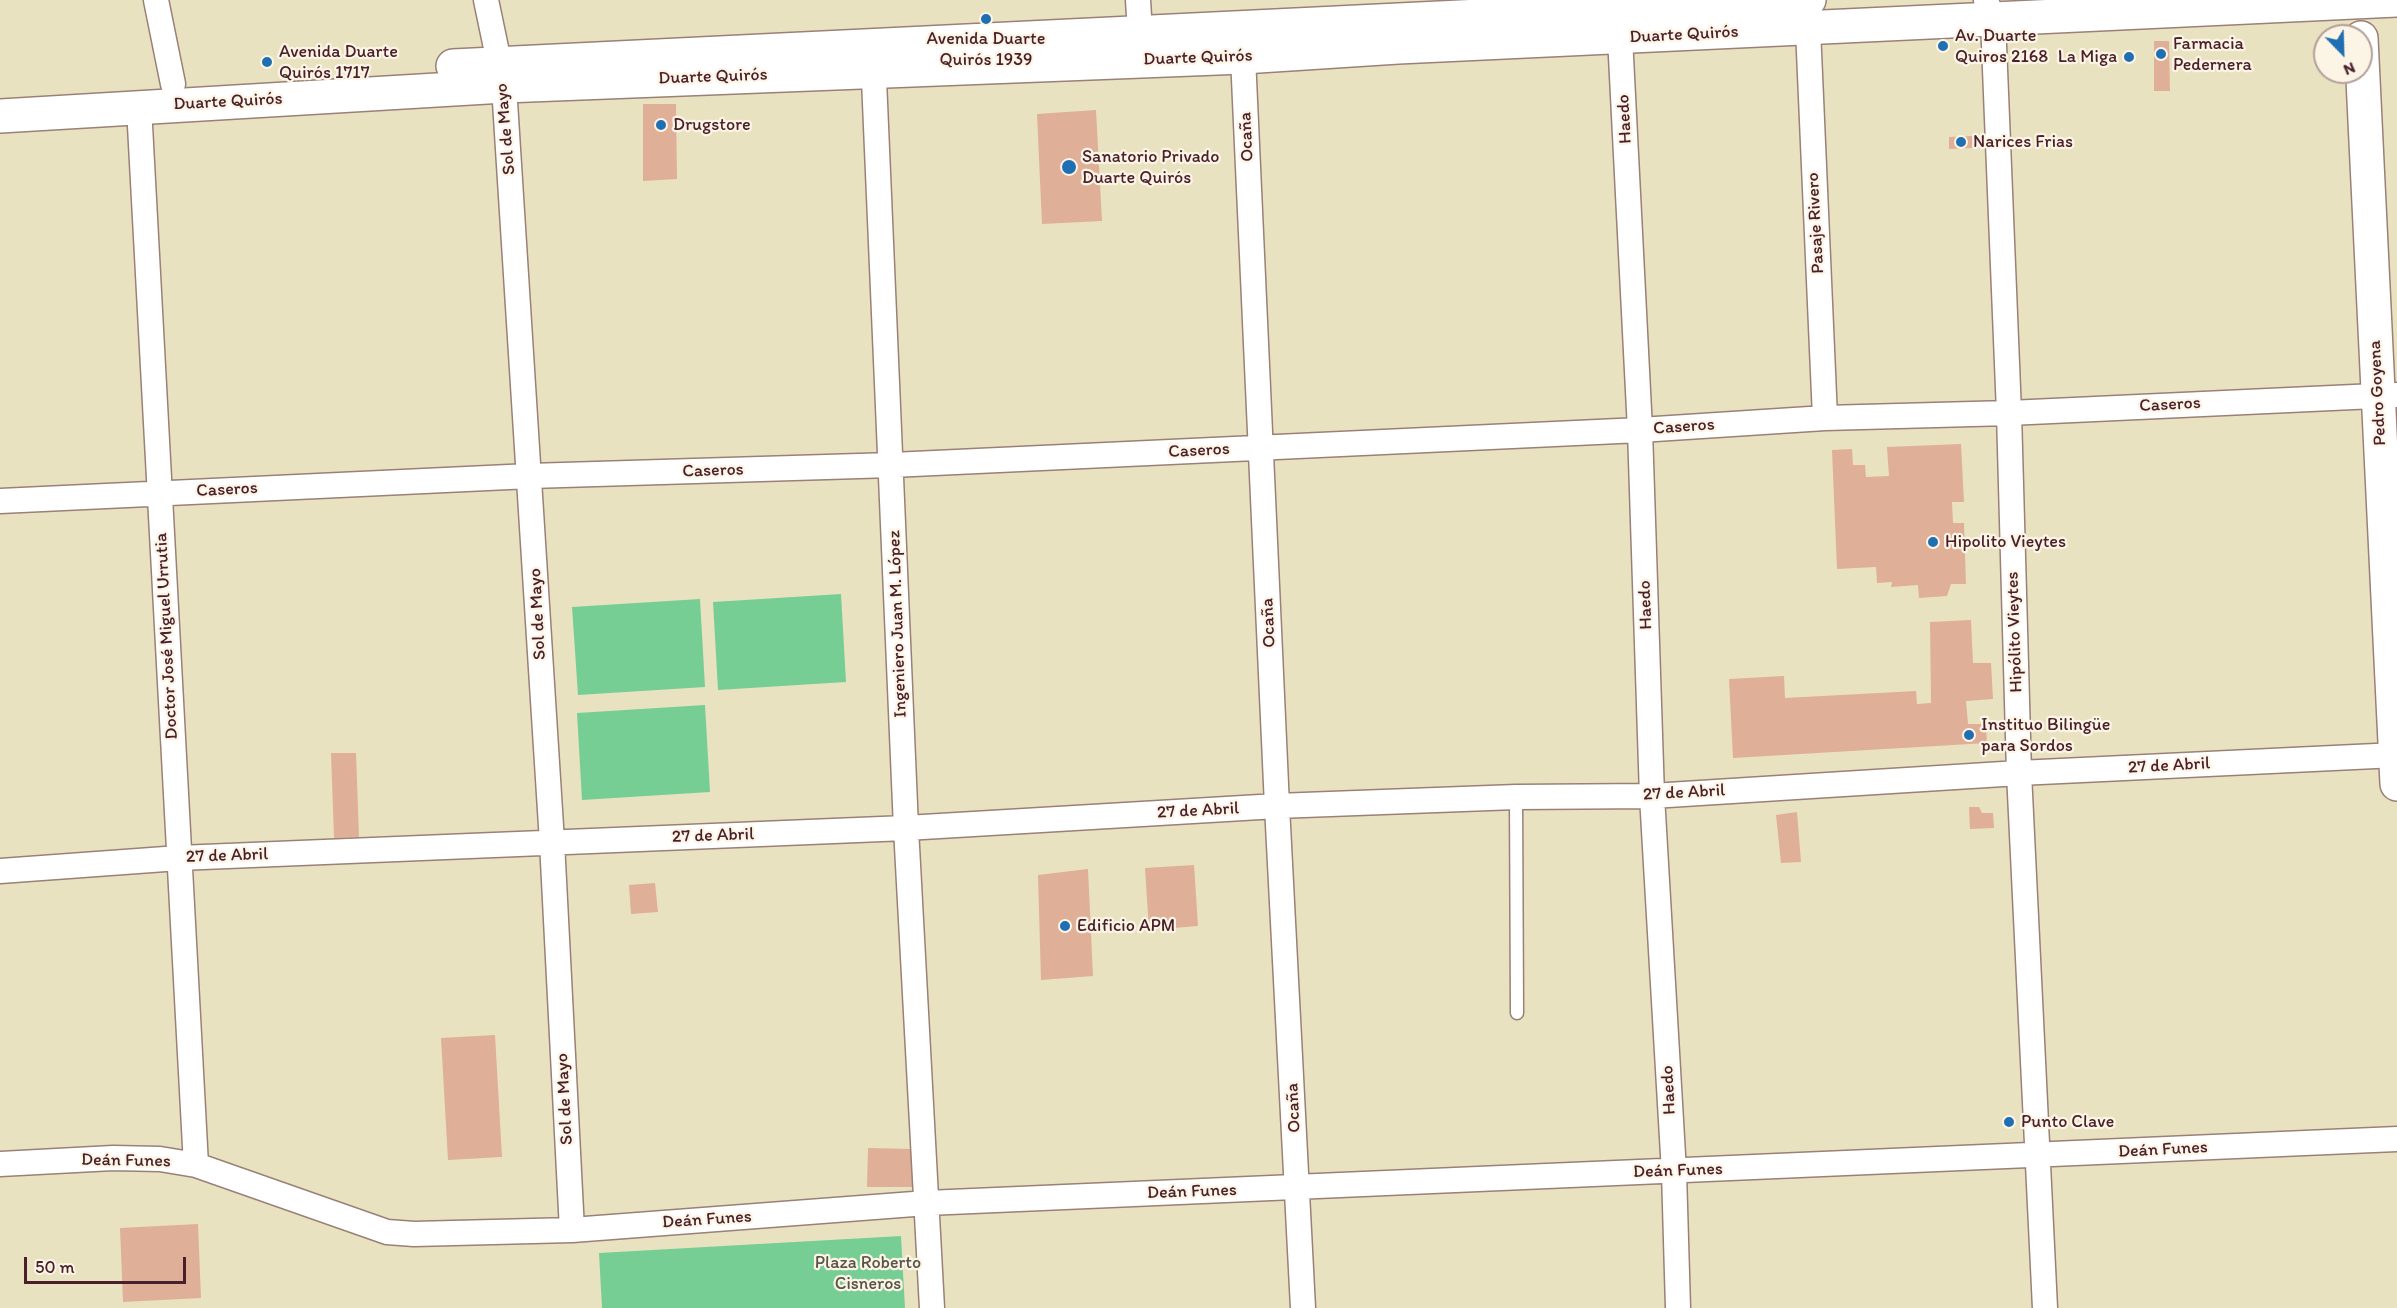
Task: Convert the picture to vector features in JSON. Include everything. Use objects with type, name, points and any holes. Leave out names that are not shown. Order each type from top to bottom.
[{"type":"main road","name":"Duarte Quirós","points":[[0,94],[173,84],[501,74],[873,58],[1243,57],[1397,22],[1648,4],[1808,14],[2397,0]]},
{"type":"main road","name":"Pedro Goyena","points":[[2359,2],[2360,24]]},
{"type":"main road","name":"Duarte Quirós","points":[[873,58],[1139,16],[1397,22],[1620,38],[1808,14]]},
{"type":"main road","name":"Duarte Quirós","points":[[0,116],[139,107],[501,74]]},
{"type":"main road","name":"Pedro Goyena","points":[[2364,84],[2387,395],[2397,764]]},
{"type":"street","points":[[156,0],[173,84]]},
{"type":"street","name":"Sol de Mayo","points":[[486,0],[501,74],[530,476],[572,1230]]},
{"type":"street","name":"Hipólito Vieytes","points":[[1989,10],[2008,413],[2019,773],[2044,1308]]},
{"type":"street","name":"Pasaje Rivero","points":[[1808,14],[1825,418]]},
{"type":"street","name":"Haedo","points":[[1620,38],[1640,430],[1652,796],[1674,1172],[1678,1308]]},
{"type":"street","name":"Ocaña","points":[[1243,57],[1277,806],[1303,1308]]},
{"type":"street","name":"Ingeniero Juan M. López","points":[[873,58],[906,828],[932,1308]]},
{"type":"street","name":"Doctor José Miguel Urrutia","points":[[139,107],[195,1165]]},
{"type":"street","name":"Caseros","points":[[0,501],[530,476],[892,465],[1640,430],[1825,418],[2008,413],[2387,395]]},
{"type":"street","name":"27 de Abril","points":[[0,871],[179,858],[906,828],[1277,806],[1516,797],[1652,796],[2019,773],[2397,764]]},
{"type":"street","name":"Deán Funes","points":[[0,1164],[113,1158],[160,1159],[195,1165],[387,1232],[414,1234],[572,1230],[927,1203],[2397,1140]]},
{"type":"lane","points":[[1516,797],[1517,1013]]},
{"type":"green space","points":[[841,594],[846,682],[718,690],[713,602]]},
{"type":"green space","points":[[700,599],[705,687],[578,695],[572,607]]},
{"type":"green space","points":[[705,705],[710,792],[582,800],[577,713]]},
{"type":"green space","name":"Plaza Roberto Cisneros","points":[[901,1236],[905,1308],[602,1308],[599,1253]]},
{"type":"building","points":[[2154,41],[2169,41],[2170,91],[2154,91]]},
{"type":"building","points":[[643,104],[676,104],[677,179],[643,181]]},
{"type":"building","name":"Sanatorio Privado Duarte Quirós","points":[[1096,110],[1102,221],[1042,224],[1037,114]]},
{"type":"building","name":"Narices Frias","points":[[1973,136],[1973,148],[1949,149],[1949,137]]},
{"type":"building","points":[[1961,444],[1964,502],[1952,502],[1953,523],[1964,523],[1966,584],[1951,584],[1947,596],[1919,598],[1918,585],[1891,587],[1892,582],[1877,583],[1876,567],[1837,569],[1832,450],[1852,449],[1853,465],[1865,465],[1866,477],[1889,476],[1887,447]]},
{"type":"building","points":[[1971,620],[1973,663],[1991,663],[1993,699],[1966,701],[1968,724],[1986,724],[1987,743],[1733,758],[1729,679],[1784,676],[1785,698],[1916,691],[1917,704],[1931,703],[1930,622]]},
{"type":"building","points":[[331,753],[356,753],[359,837],[334,838]]},
{"type":"building","points":[[1969,807],[1979,807],[1982,813],[1993,813],[1994,828],[1970,829]]},
{"type":"building","points":[[1797,812],[1801,862],[1781,863],[1776,815]]},
{"type":"building","points":[[1194,865],[1198,926],[1149,930],[1145,868]]},
{"type":"building","name":"Edificio APM","points":[[1088,869],[1093,976],[1041,980],[1038,875]]},
{"type":"building","points":[[655,883],[658,912],[631,914],[629,885]]},
{"type":"building","points":[[495,1035],[502,1157],[448,1160],[441,1038]]},
{"type":"building","points":[[868,1148],[913,1149],[912,1187],[867,1187]]},
{"type":"building","points":[[198,1224],[201,1298],[123,1302],[120,1228]]},
{"type":"place","name":"Avenida Duarte Quirós 1939","points":[[986,19]]},
{"type":"place","name":"Av. Duarte Quiros 2168","points":[[1943,46]]},
{"type":"place","name":"Farmacia Pedernera","points":[[2161,54]]},
{"type":"place","name":"La Miga","points":[[2129,57]]},
{"type":"place","name":"Avenida Duarte Quirós 1717","points":[[267,62]]},
{"type":"place","name":"Drugstore","points":[[661,125]]},
{"type":"place","name":"Narices Frias","points":[[1961,142]]},
{"type":"place","name":"Sanatorio Privado Duarte Quirós","points":[[1069,167]]},
{"type":"place","name":"Hipolito Vieytes","points":[[1933,542]]},
{"type":"place","name":"Instituo Bilingüe para Sordos","points":[[1969,735]]},
{"type":"place","name":"Edificio APM","points":[[1065,926]]},
{"type":"place","name":"Punto Clave","points":[[2009,1122]]}]
